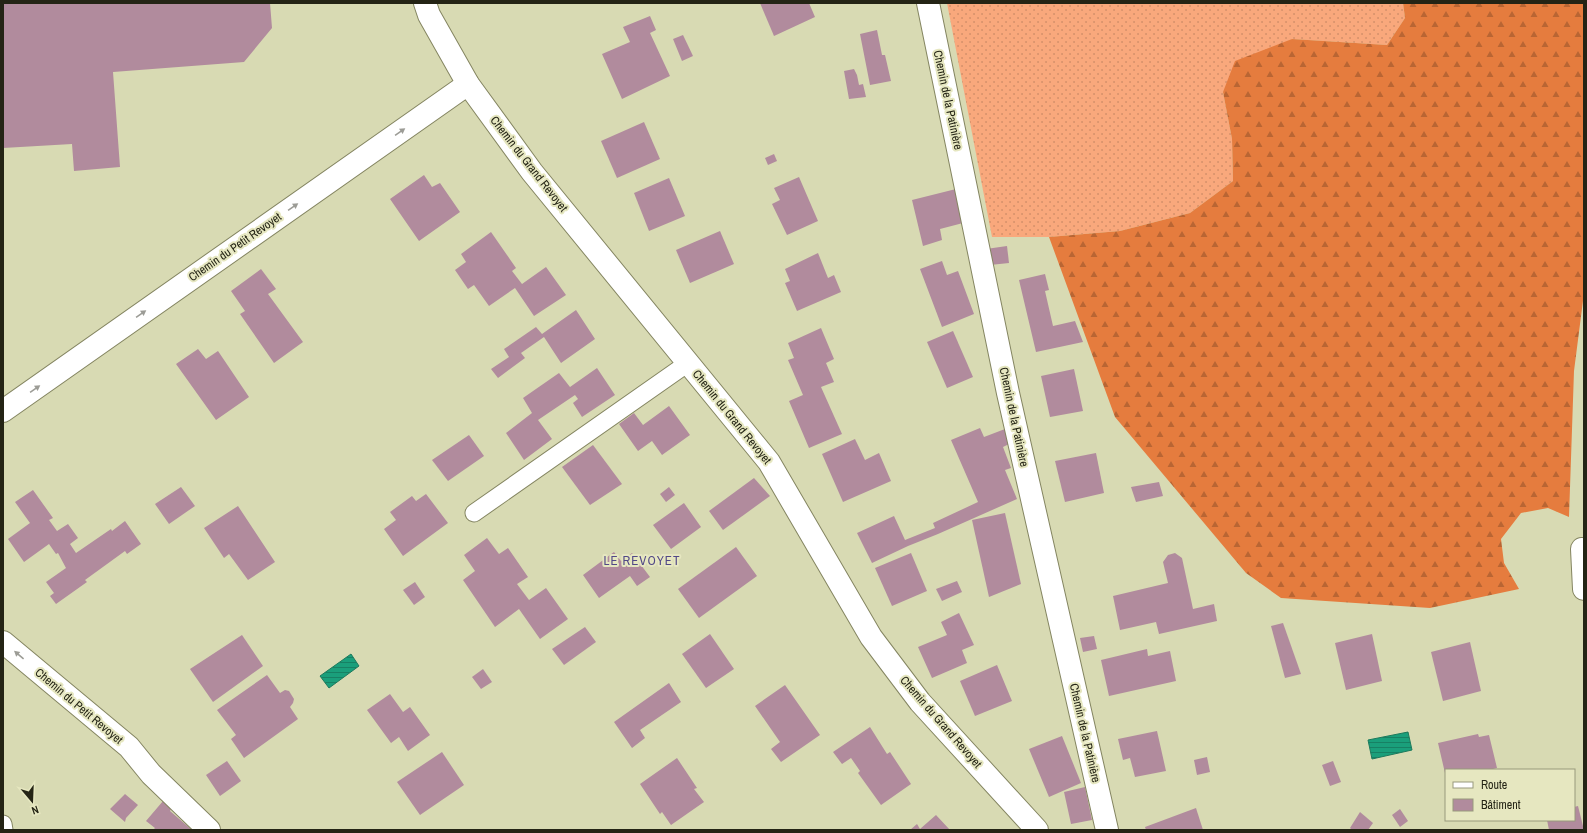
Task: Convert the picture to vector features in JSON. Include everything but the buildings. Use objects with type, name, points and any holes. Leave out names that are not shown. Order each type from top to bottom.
[{"type":"street","name":"Chemin du Grand Revoyet","points":[[425,3],[429,15],[468,84],[532,172],[770,462],[875,643],[920,702],[1037,830]]},
{"type":"street","name":"Chemin de la Patinière","points":[[928,3],[1008,393],[1107,830]]},
{"type":"street","name":"Chemin du Petit Revoyet","points":[[3,411],[468,84]]},
{"type":"street","points":[[1582,549],[1584,589]]},
{"type":"street","name":"Chemin du Petit Revoyet","points":[[3,642],[129,747],[151,774],[209,830]]},
{"type":"lane","points":[[474,513],[688,363]]},
{"type":"lane","points":[[3,824],[4,830]]},
{"type":"shaded area","points":[[947,3],[1403,3],[1405,18],[1387,45],[1292,39],[1223,92],[1232,139],[1233,181],[1190,213],[1120,231],[1049,237],[992,237]]},
{"type":"shaded area","points":[[351,654],[359,666],[329,688],[320,676]]},
{"type":"shaded area","points":[[1408,732],[1412,750],[1372,759],[1368,740]]},
{"type":"green space","points":[[1403,3],[1584,3],[1584,293],[1574,371],[1569,517],[1548,508],[1521,513],[1501,539],[1504,563],[1519,589],[1430,608],[1281,598],[1246,573],[1115,417],[1049,237],[1120,231],[1190,213],[1233,181],[1232,139],[1223,92],[1235,61],[1292,39],[1387,45],[1405,18]]},
{"type":"district","name":"LE REVOYET","points":[[642,560]]}]
